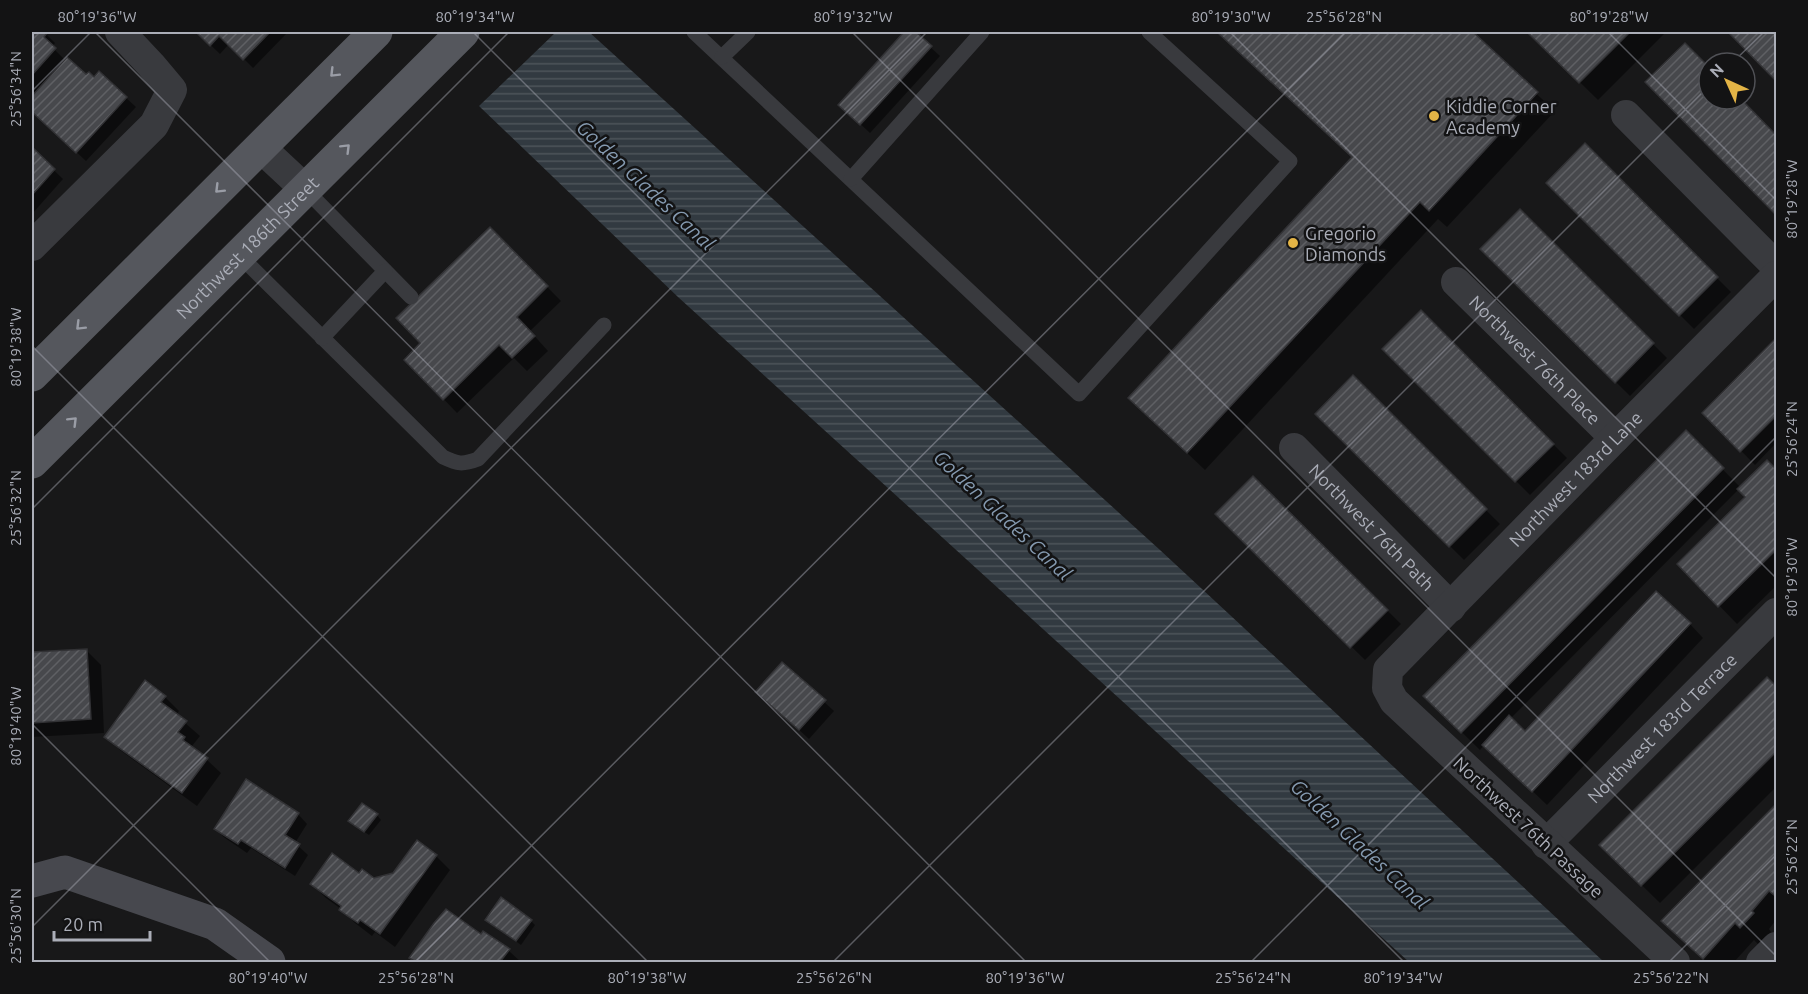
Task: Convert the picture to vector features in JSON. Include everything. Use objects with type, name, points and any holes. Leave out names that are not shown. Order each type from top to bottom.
[{"type":"main road","points":[[32,375],[376,32]]},
{"type":"main road","name":"Northwest 186th Street","points":[[32,462],[463,32]]},
{"type":"street","points":[[32,246],[154,125],[172,90],[120,32]]},
{"type":"street","points":[[1626,115],[1776,266]]},
{"type":"street","points":[[260,147],[305,189]]},
{"type":"street","name":"Northwest 183rd Lane","points":[[1387,688],[1388,670],[1776,276]]},
{"type":"street","name":"Northwest 76th Place","points":[[1456,282],[1615,438]]},
{"type":"street","name":"Northwest 76th Path","points":[[1294,448],[1451,607]]},
{"type":"street","name":"Northwest 183rd Terrace","points":[[1546,844],[1776,613]]},
{"type":"street","name":"Northwest 76th Passage","points":[[1387,688],[1394,701],[1675,963]]},
{"type":"street","points":[[32,881],[65,872],[215,924],[269,963]]},
{"type":"street","points":[[1761,963],[1776,947]]},
{"type":"lane","points":[[694,32],[1079,394],[1290,161],[1149,32]]},
{"type":"lane","points":[[722,57],[748,32]]},
{"type":"lane","points":[[851,179],[982,32]]},
{"type":"lane","points":[[305,189],[411,297]]},
{"type":"lane","points":[[239,255],[443,457],[455,463],[464,464],[478,459],[604,325]]},
{"type":"lane","points":[[322,338],[385,271]]},
{"type":"water","name":"Golden Glades Canal","points":[[556,32],[589,32],[1160,550],[1604,962],[1409,962],[678,297],[479,106]]},
{"type":"building","points":[[32,32],[47,33],[44,37],[56,48],[32,75]]},
{"type":"building","points":[[196,32],[270,32],[243,60],[219,36],[210,46]]},
{"type":"building","points":[[904,32],[916,32],[932,46],[860,125],[838,105]]},
{"type":"building","points":[[1217,32],[1473,32],[1538,92],[1429,211],[1420,202],[1187,453],[1128,398],[1352,157]]},
{"type":"building","points":[[1527,32],[1630,32],[1579,83]]},
{"type":"building","points":[[1728,32],[1776,32],[1776,81],[1757,62],[1757,51],[1747,51]]},
{"type":"building","points":[[1685,43],[1697,55],[1697,111],[1753,111],[1776,135],[1776,215],[1645,82]]},
{"type":"building","points":[[67,57],[86,74],[89,72],[94,77],[99,71],[127,97],[76,153],[32,112],[32,96]]},
{"type":"building","points":[[1585,143],[1718,277],[1679,316],[1546,183]]},
{"type":"building","points":[[32,147],[55,169],[32,195]]},
{"type":"building","points":[[1520,209],[1654,343],[1615,383],[1480,249]]},
{"type":"building","points":[[490,227],[548,286],[517,317],[535,336],[512,358],[499,345],[443,400],[404,360],[420,343],[396,318]]},
{"type":"building","points":[[1421,310],[1554,444],[1515,482],[1382,349]]},
{"type":"building","points":[[1776,338],[1776,416],[1740,452],[1702,413]]},
{"type":"building","points":[[1353,375],[1487,509],[1449,547],[1315,414]]},
{"type":"building","points":[[1686,430],[1724,468],[1461,733],[1423,696]]},
{"type":"building","points":[[1767,460],[1776,469],[1776,550],[1718,607],[1677,564],[1745,497],[1737,489]]},
{"type":"building","points":[[1253,476],[1388,610],[1350,648],[1215,514]]},
{"type":"building","points":[[1656,591],[1691,623],[1532,792],[1482,745],[1509,715],[1525,731]]},
{"type":"building","points":[[87,649],[91,719],[32,723],[32,652]]},
{"type":"building","points":[[782,662],[826,700],[799,730],[755,692]]},
{"type":"building","points":[[1767,677],[1776,686],[1776,752],[1641,886],[1599,845]]},
{"type":"building","points":[[145,680],[166,696],[161,702],[187,721],[178,732],[185,737],[183,740],[208,758],[182,793],[104,737]]},
{"type":"building","points":[[246,779],[299,813],[285,835],[300,844],[285,868],[241,840],[238,844],[214,829]]},
{"type":"building","points":[[362,803],[378,814],[364,832],[348,821]]},
{"type":"building","points":[[1776,804],[1776,892],[1774,895],[1769,891],[1740,928],[1735,923],[1703,959],[1661,921]]},
{"type":"building","points":[[417,840],[437,855],[380,934],[360,920],[358,923],[339,910],[341,906],[310,884],[332,853],[359,873],[362,869],[374,878],[393,873]]},
{"type":"building","points":[[501,897],[532,920],[516,941],[485,920]]},
{"type":"building","points":[[446,909],[481,934],[483,931],[510,949],[500,962],[416,962],[409,958]]},
{"type":"place","name":"Kiddie Corner Academy","points":[[1434,116]]},
{"type":"place","name":"Gregorio Diamonds","points":[[1293,243]]}]
